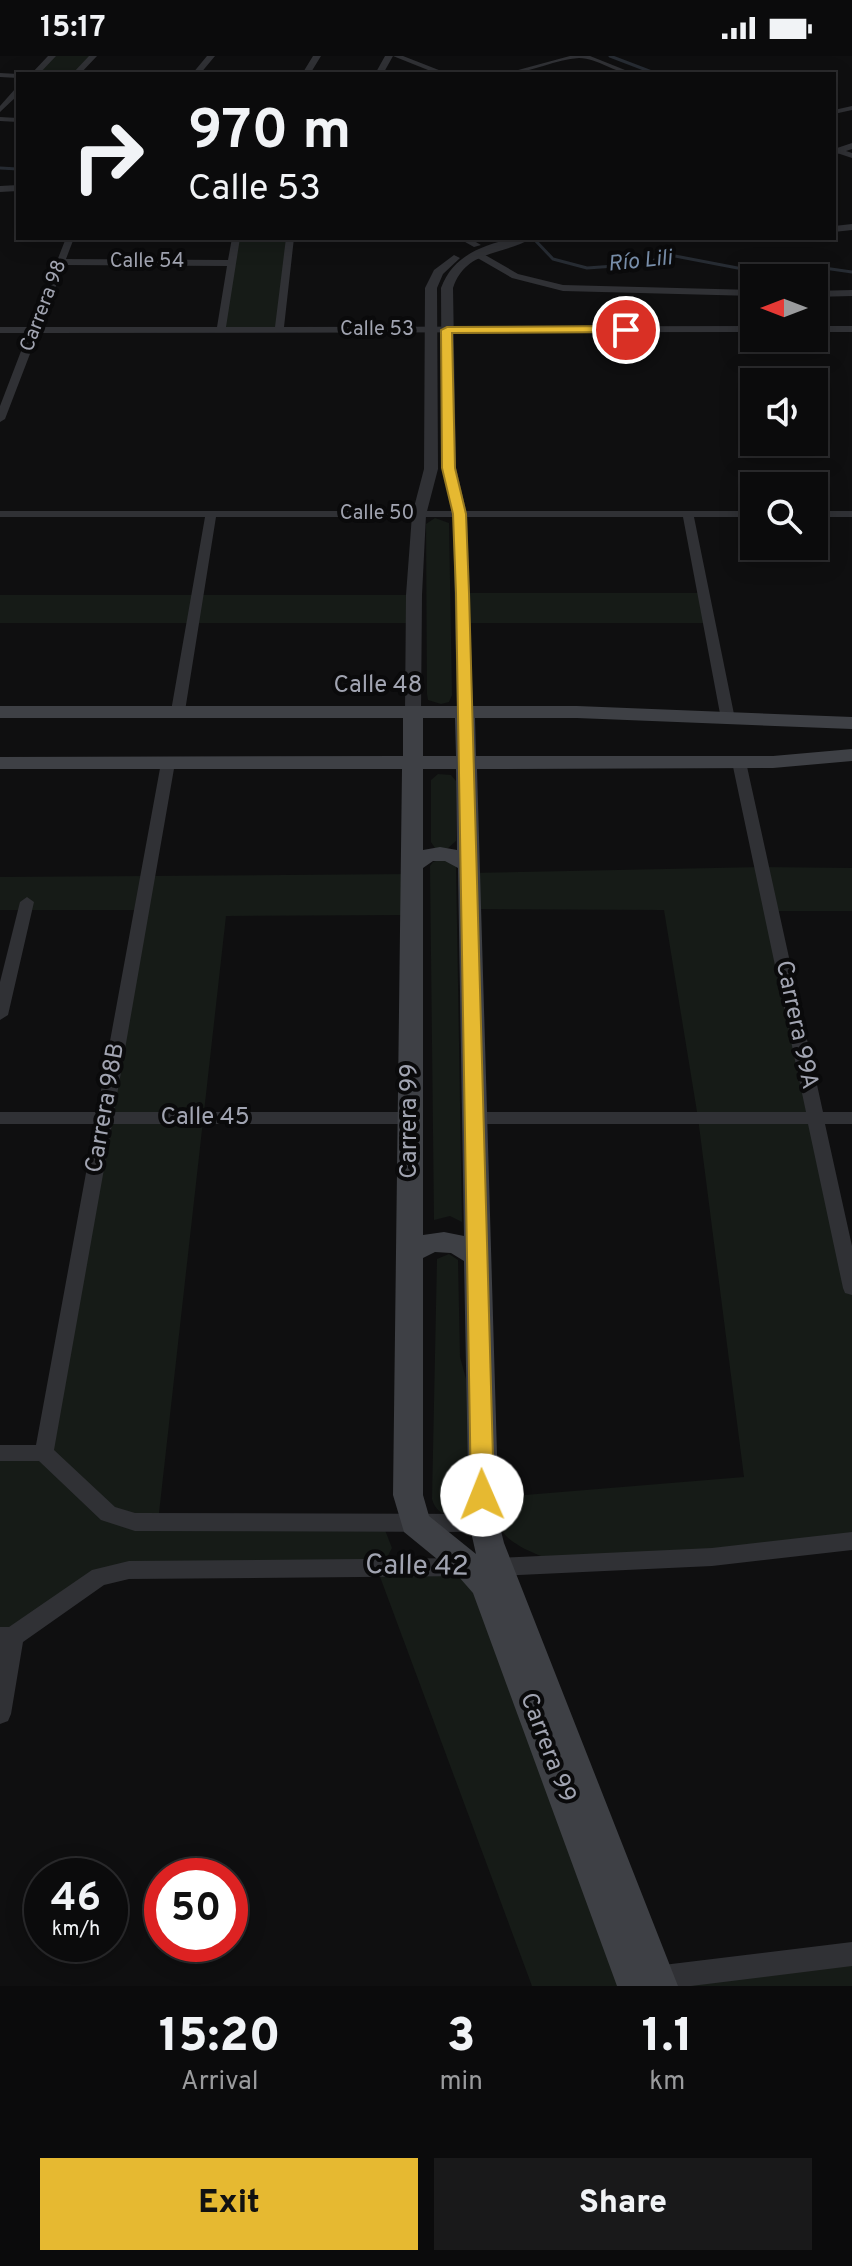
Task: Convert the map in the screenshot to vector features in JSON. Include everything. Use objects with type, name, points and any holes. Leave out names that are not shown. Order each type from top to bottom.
[{"type":"main road","name":"Calle 48","points":[[0,712],[577,712],[852,723]]},
{"type":"main road","name":"Carrera 99","points":[[413,712],[408,1495],[415,1523],[484,1567]]},
{"type":"main road","name":"Carrera 99","points":[[465,713],[486,1585],[650,1983]]},
{"type":"main road","points":[[0,763],[773,762],[852,755]]},
{"type":"main road","points":[[412,866],[426,856],[440,854],[454,856],[468,866]]},
{"type":"main road","points":[[409,1253],[431,1242],[444,1241],[457,1243],[477,1256]]},
{"type":"street","points":[[37,72],[52,56]]},
{"type":"street","points":[[78,72],[93,56]]},
{"type":"street","points":[[198,72],[211,56]]},
{"type":"street","points":[[396,56],[440,72]]},
{"type":"street","points":[[515,72],[581,56],[625,72]]},
{"type":"street","points":[[0,110],[16,93]]},
{"type":"street","name":"Carrera 98","points":[[0,419],[69,240]]},
{"type":"street","points":[[221,330],[236,240]]},
{"type":"street","points":[[279,330],[290,240]]},
{"type":"street","points":[[464,240],[515,276],[563,288],[740,293]]},
{"type":"street","name":"Carrera 99","points":[[413,712],[414,595],[419,515],[431,469],[434,279],[447,263],[508,240]]},
{"type":"street","name":"Carrera 99","points":[[465,713],[460,514],[449,468],[447,330],[449,280],[477,250]]},
{"type":"street","name":"Calle 54","points":[[63,262],[232,263]]},
{"type":"street","points":[[828,294],[852,293]]},
{"type":"street","name":"Calle 53","points":[[0,330],[740,329]]},
{"type":"street","points":[[828,329],[852,329]]},
{"type":"street","name":"Calle 50","points":[[0,514],[740,514]]},
{"type":"street","points":[[178,711],[211,514]]},
{"type":"street","points":[[688,514],[728,719]]},
{"type":"street","points":[[828,514],[852,514]]},
{"type":"street","points":[[773,762],[852,761]]},
{"type":"street","name":"Carrera 99A","points":[[739,762],[852,1288]]},
{"type":"street","name":"Carrera 98B","points":[[44,1453],[168,763]]},
{"type":"street","points":[[0,1015],[27,902]]},
{"type":"street","name":"Calle 45","points":[[0,1118],[411,1118]]},
{"type":"street","points":[[474,1118],[852,1118]]},
{"type":"street","points":[[0,1453],[44,1453]]},
{"type":"street","name":"Calle 42","points":[[44,1453],[108,1514],[135,1522],[484,1523]]},
{"type":"street","name":"Calle 42","points":[[7,1637],[99,1577],[129,1570],[484,1567],[712,1557],[852,1541]]},
{"type":"street","points":[[0,1714],[7,1637]]},
{"type":"street","points":[[650,1983],[852,1954]]},
{"type":"shaded area","points":[[52,56],[93,56],[78,72],[37,72]]},
{"type":"shaded area","points":[[236,240],[290,240],[279,330],[221,330]]},
{"type":"shaded area","points":[[435,518],[449,523],[452,695],[449,702],[441,704],[428,700],[427,694],[426,524]]},
{"type":"shaded area","points":[[462,593],[703,593],[709,623],[463,623]]},
{"type":"shaded area","points":[[0,595],[414,595],[414,623],[0,623]]},
{"type":"shaded area","points":[[438,774],[451,775],[456,781],[456,841],[447,849],[435,848],[431,842],[431,780]]},
{"type":"shaded area","points":[[445,858],[456,865],[462,1222],[450,1216],[434,1220],[430,866]]},
{"type":"shaded area","points":[[852,868],[852,911],[772,911],[852,1288],[852,1541],[565,1565],[522,1548],[510,1539],[502,1530],[500,1520],[507,1508],[525,1495],[744,1477],[698,1118],[664,910],[469,909],[468,873]]},
{"type":"shaded area","points":[[412,874],[412,915],[226,916],[158,1522],[385,1530],[392,1548],[383,1565],[470,1567],[636,1986],[532,1986],[376,1566],[129,1570],[0,1637],[0,1453],[43,1453],[141,910],[0,910],[0,877]]},
{"type":"shaded area","points":[[449,1254],[458,1260],[460,1357],[469,1390],[468,1501],[460,1512],[449,1515],[439,1510],[432,1499],[437,1259]]},
{"type":"shaded area","points":[[852,1954],[852,1986],[659,1986]]},
{"type":"waterway","points":[[610,56],[652,72]]},
{"type":"waterway","name":"Río Lili","points":[[0,168],[16,169]]},
{"type":"waterway","name":"Río Lili","points":[[535,240],[553,259],[587,268],[629,265],[675,256],[748,270],[817,267],[852,272]]},
{"type":"route","points":[[482,1495],[460,514],[449,468],[447,330],[626,330]]}]
